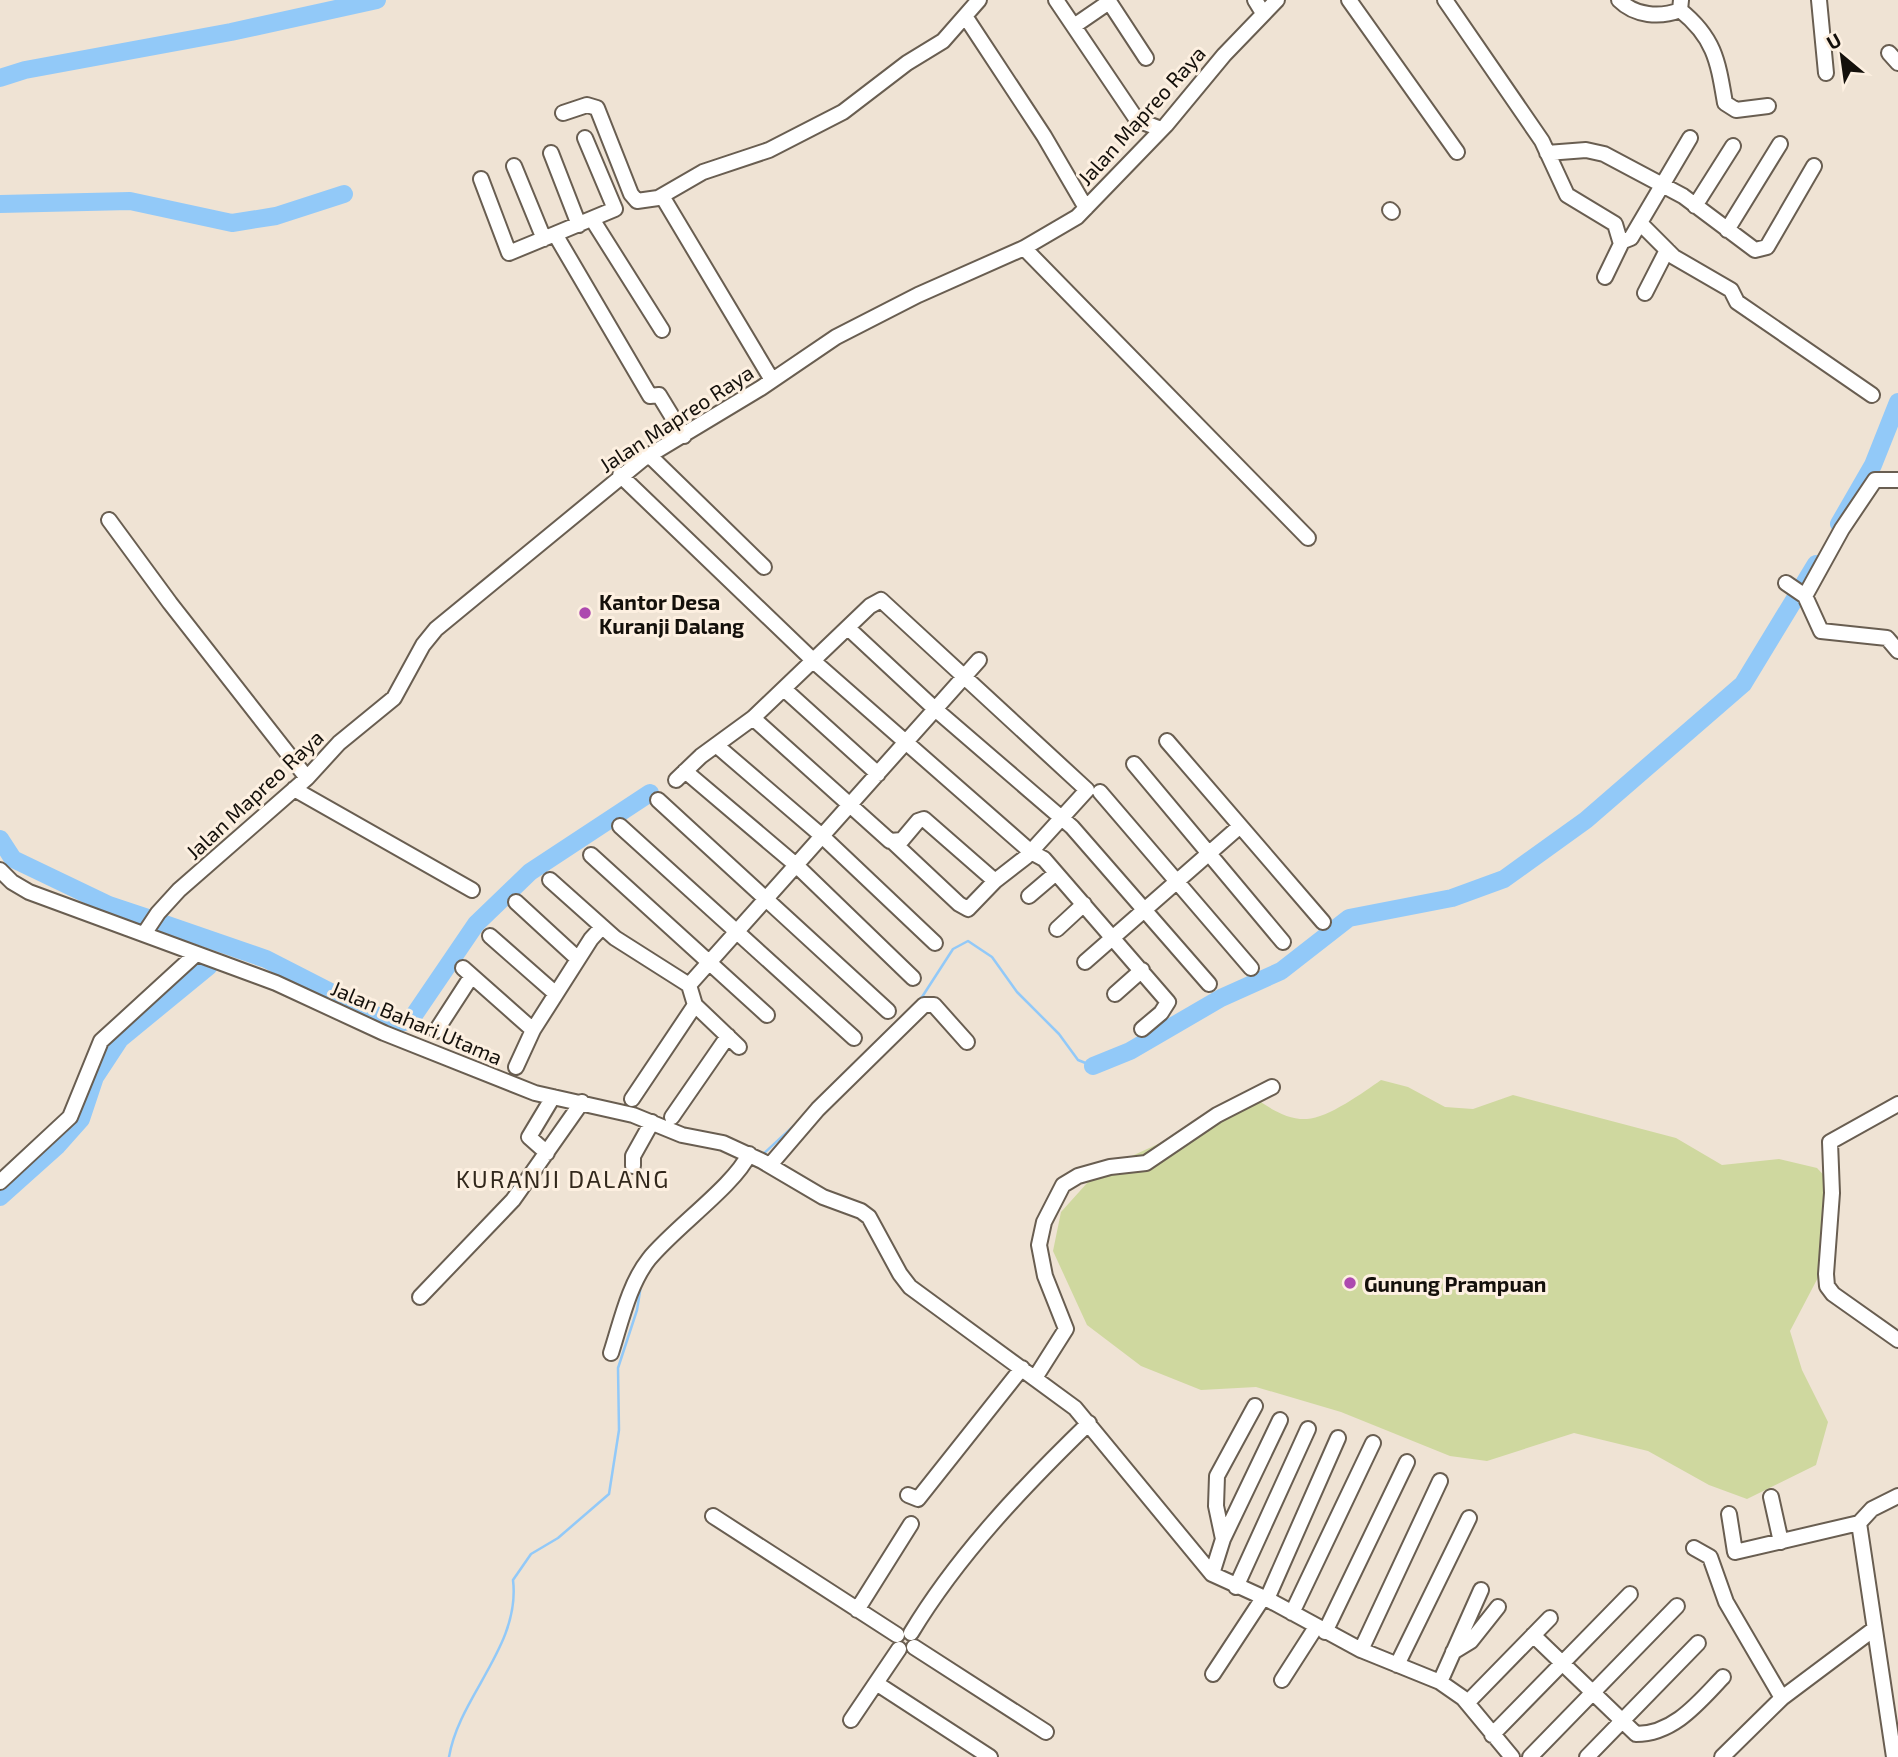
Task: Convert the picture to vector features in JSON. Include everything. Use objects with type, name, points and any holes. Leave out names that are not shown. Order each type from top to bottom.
[{"type":"street","points":[[563,113],[587,105],[597,108],[633,198],[641,203],[662,196],[703,172],[769,150],[843,112],[907,63],[940,43],[979,0]]},
{"type":"street","points":[[1056,0],[1137,120],[1161,129]]},
{"type":"street","points":[[1255,0],[1263,13]]},
{"type":"street","name":"Jalan Mapreo Raya","points":[[144,934],[158,913],[179,890],[307,778],[339,743],[394,698],[423,646],[436,629],[620,475],[828,342],[885,311],[1024,248],[1068,223],[1086,208],[1161,129],[1277,0]]},
{"type":"street","points":[[1349,0],[1457,152]]},
{"type":"street","points":[[1446,0],[1547,153],[1567,195],[1615,224],[1621,242],[1605,277]]},
{"type":"street","points":[[1619,0],[1644,13],[1664,16],[1680,5],[1710,45],[1720,68],[1725,103],[1736,110],[1768,106]]},
{"type":"street","points":[[1819,0],[1826,72]]},
{"type":"street","points":[[1074,26],[1109,1],[1146,58]]},
{"type":"street","points":[[965,16],[1044,136],[1086,208]]},
{"type":"street","points":[[481,179],[509,253],[550,237],[615,209],[585,138]]},
{"type":"street","points":[[1621,242],[1631,239],[1690,138]]},
{"type":"street","points":[[1727,230],[1780,144]]},
{"type":"street","points":[[1695,206],[1733,146]]},
{"type":"street","points":[[1547,153],[1586,150],[1604,154],[1683,196],[1755,250],[1767,247],[1814,166]]},
{"type":"street","points":[[551,153],[585,222],[662,330]]},
{"type":"street","points":[[514,166],[550,237],[650,397],[659,395],[684,436]]},
{"type":"street","points":[[662,196],[772,380]]},
{"type":"street","points":[[1640,223],[1667,250],[1731,290],[1737,302],[1872,395]]},
{"type":"street","points":[[1024,248],[1308,538]]},
{"type":"street","points":[[1645,293],[1667,250]]},
{"type":"street","points":[[650,456],[764,567]]},
{"type":"street","points":[[620,475],[814,661],[1031,852],[1044,859],[1168,1002],[1161,1013],[1142,1029]]},
{"type":"street","points":[[1803,595],[1835,539],[1875,480],[1898,480]]},
{"type":"street","points":[[109,520],[170,603],[307,778]]},
{"type":"street","points":[[1786,583],[1803,595],[1821,631],[1887,638],[1898,651]]},
{"type":"street","points":[[753,718],[959,904],[968,909],[995,881],[1031,852],[1087,792],[1086,788],[881,600],[875,601],[753,718],[680,775],[796,865],[913,978]]},
{"type":"street","points":[[848,628],[935,709],[1072,827],[1209,984]]},
{"type":"street","points":[[689,985],[979,660]]},
{"type":"street","points":[[784,689],[878,774]]},
{"type":"street","points":[[1167,741],[1323,922]]},
{"type":"street","points":[[716,745],[822,836],[935,943]]},
{"type":"street","points":[[1134,764],[1283,942]]},
{"type":"street","points":[[294,789],[472,890]]},
{"type":"street","points":[[1100,792],[1251,968]]},
{"type":"street","points":[[658,800],[888,1011]]},
{"type":"street","points":[[894,843],[902,840],[918,821],[924,818],[995,881]]},
{"type":"street","points":[[620,826],[854,1038]]},
{"type":"street","points":[[1085,962],[1239,827]]},
{"type":"street","points":[[591,855],[766,1015]]},
{"type":"street","name":"Jalan Bahari Utama","points":[[0,870],[12,882],[29,892],[276,983],[384,1033],[553,1097],[582,1102],[652,1122],[682,1135],[708,1138],[758,1159],[823,1197],[866,1213],[910,1287],[1022,1368],[1089,1423],[1212,1574]]},
{"type":"street","points":[[1029,896],[1056,873]]},
{"type":"street","points":[[550,880],[602,927],[671,977],[689,985]]},
{"type":"street","points":[[516,902],[578,960]]},
{"type":"street","points":[[1057,929],[1084,904]]},
{"type":"street","points":[[516,1067],[533,1030],[602,927]]},
{"type":"street","points":[[490,936],[556,994]]},
{"type":"street","points":[[0,1182],[70,1117],[101,1041],[195,955]]},
{"type":"street","points":[[1115,994],[1142,970]]},
{"type":"street","points":[[436,1031],[467,972],[533,1030]]},
{"type":"street","points":[[689,985],[695,1006],[739,1047]]},
{"type":"street","points":[[611,1353],[641,1270],[682,1223],[739,1170],[758,1159],[818,1109],[924,1005],[934,1005],[967,1042]]},
{"type":"street","points":[[632,1099],[695,1006]]},
{"type":"street","points":[[672,1117],[728,1037]]},
{"type":"street","points":[[1035,1378],[1066,1329],[1045,1276],[1039,1245],[1044,1222],[1058,1191],[1078,1176],[1122,1164],[1146,1163],[1217,1115],[1272,1087]]},
{"type":"street","points":[[547,1153],[529,1137],[553,1097]]},
{"type":"street","points":[[420,1297],[513,1200],[582,1102]]},
{"type":"street","points":[[1898,1104],[1830,1142],[1832,1194],[1826,1274],[1827,1286],[1833,1294],[1898,1340]]},
{"type":"street","points":[[633,1166],[633,1156],[652,1122]]},
{"type":"street","points":[[908,1495],[918,1499],[1022,1368]]},
{"type":"street","points":[[1223,1539],[1216,1506],[1217,1476],[1255,1406]]},
{"type":"street","points":[[1280,1420],[1223,1539],[1212,1574],[1265,1598],[1320,1630],[1362,1650],[1440,1682],[1467,1703],[1509,1756]]},
{"type":"street","points":[[851,1720],[931,1600],[1030,1480],[1089,1423]]},
{"type":"street","points":[[1236,1587],[1308,1429]]},
{"type":"street","points":[[1213,1674],[1265,1598],[1338,1438]]},
{"type":"street","points":[[1292,1613],[1373,1443]]},
{"type":"street","points":[[1282,1680],[1320,1630],[1407,1462]]},
{"type":"street","points":[[1362,1650],[1440,1481]]},
{"type":"street","points":[[1729,1514],[1735,1552],[1859,1523],[1872,1509],[1898,1496]]},
{"type":"street","points":[[1771,1497],[1781,1542]]},
{"type":"street","points":[[713,1516],[1046,1732]]},
{"type":"street","points":[[1397,1665],[1469,1518]]},
{"type":"street","points":[[1859,1523],[1894,1757]]},
{"type":"street","points":[[858,1609],[911,1524]]},
{"type":"street","points":[[1694,1548],[1710,1557],[1726,1602],[1782,1698]]},
{"type":"street","points":[[1440,1682],[1481,1590]]},
{"type":"street","points":[[1492,1735],[1630,1594]]},
{"type":"street","points":[[1530,1757],[1677,1606]]},
{"type":"street","points":[[1453,1651],[1471,1641],[1498,1607]]},
{"type":"street","points":[[1467,1703],[1550,1618]]},
{"type":"street","points":[[1722,1757],[1782,1698],[1874,1629]]},
{"type":"street","points":[[1533,1635],[1631,1731],[1640,1734],[1670,1723],[1696,1707],[1723,1677]]},
{"type":"street","points":[[1587,1757],[1698,1643]]},
{"type":"street","points":[[876,1683],[990,1757]]},
{"type":"green space","points":[[1381,1080],[1408,1087],[1445,1107],[1473,1109],[1513,1095],[1676,1138],[1722,1165],[1779,1159],[1817,1168],[1831,1183],[1823,1268],[1790,1331],[1802,1370],[1828,1422],[1816,1465],[1747,1499],[1709,1485],[1648,1451],[1574,1433],[1487,1461],[1450,1456],[1341,1412],[1256,1387],[1201,1390],[1141,1366],[1087,1325],[1053,1251],[1061,1212],[1097,1172],[1256,1099],[1286,1116],[1316,1118]]},
{"type":"waterway","points":[[0,78],[25,70],[231,32],[377,0]]},
{"type":"waterway","points":[[0,204],[130,201],[232,223],[276,216],[344,194]]},
{"type":"waterway","points":[[1839,524],[1873,465],[1898,402]]},
{"type":"waterway","points":[[1093,1066],[1130,1051],[1221,998],[1281,971],[1349,918],[1452,898],[1504,879],[1586,820],[1743,684],[1816,564]]},
{"type":"waterway","points":[[156,921],[266,959],[393,1024],[410,1021],[476,924],[530,872],[650,793]]},
{"type":"waterway","points":[[0,839],[13,859],[109,905],[148,918]]},
{"type":"waterway","points":[[833,1084],[922,997],[953,949],[968,941],[992,957],[1017,992],[1059,1034],[1078,1060],[1093,1066]]},
{"type":"waterway","points":[[0,1197],[57,1146],[81,1119],[95,1077],[120,1039],[209,966]]},
{"type":"waterway","points":[[761,1156],[800,1120]]},
{"type":"waterway","points":[[449,1757],[464,1713],[508,1627],[513,1604],[513,1580],[531,1554],[558,1538],[609,1494],[619,1430],[618,1368],[637,1310],[641,1285]]},
{"type":"place","name":"Kantor Desa Kuranji Dalang","points":[[585,613]]},
{"type":"place","name":"Gunung Prampuan","points":[[1350,1283]]},
{"type":"district","name":"KURANJI DALANG","points":[[563,1178]]}]
